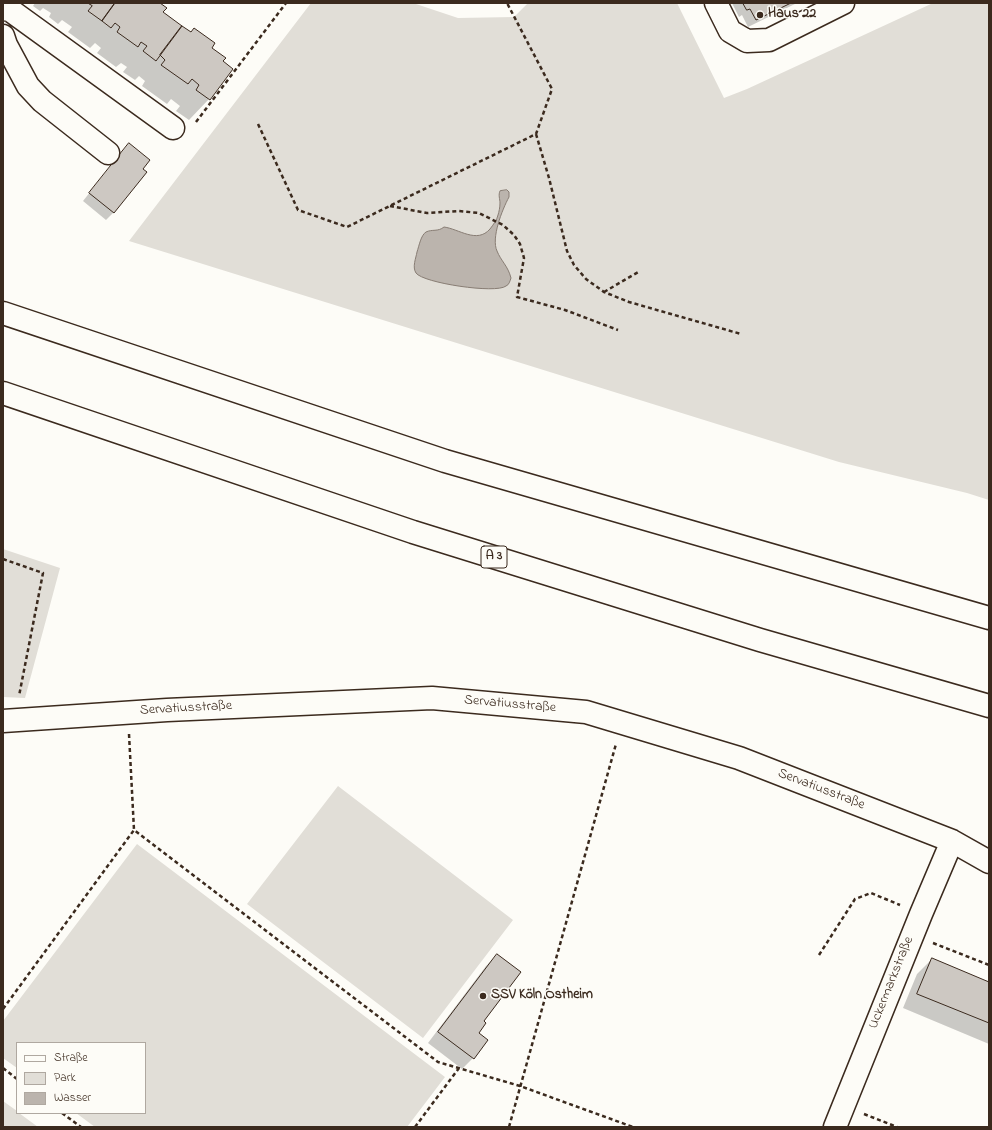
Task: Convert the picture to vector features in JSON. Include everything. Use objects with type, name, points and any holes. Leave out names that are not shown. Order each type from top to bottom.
[{"type":"main road","points":[[716,3],[730,31],[747,41],[769,40],[843,3]]},
{"type":"main road","points":[[3,9],[10,10],[173,128]]},
{"type":"main road","points":[[3,36],[6,45],[28,86],[42,102],[108,153]]},
{"type":"main road","points":[[3,313],[445,461],[989,618]]},
{"type":"main road","name":"A 3","points":[[3,393],[413,532],[760,640],[989,706]]},
{"type":"main road","name":"Servatiusstraße","points":[[9,721],[128,713],[432,698],[586,712],[739,758],[952,841],[989,862]]},
{"type":"main road","name":"Uckermarkstraße","points":[[835,1127],[920,914],[952,841]]},
{"type":"path","points":[[173,128],[185,137],[286,3]]},
{"type":"path","points":[[507,3],[552,90],[536,134],[549,178],[566,251],[574,265],[586,279],[604,292],[629,302],[741,334]]},
{"type":"path","points":[[258,124],[298,210],[347,227],[536,134]]},
{"type":"path","points":[[389,206],[428,213],[459,211],[479,213],[503,225],[514,235],[520,244],[524,258],[517,297],[565,310],[618,330]]},
{"type":"path","points":[[604,292],[640,271]]},
{"type":"path","points":[[3,559],[43,573],[9,721]]},
{"type":"path","points":[[3,1009],[134,830],[128,713]]},
{"type":"path","points":[[509,1127],[622,722]]},
{"type":"path","points":[[134,830],[438,1062],[520,1086],[633,1127]]},
{"type":"path","points":[[819,955],[855,900],[860,897],[871,893],[920,914]]},
{"type":"path","points":[[912,935],[989,964]]},
{"type":"path","points":[[3,1068],[16,1078]]},
{"type":"path","points":[[415,1127],[459,1068]]},
{"type":"path","points":[[843,1106],[897,1127]]},
{"type":"path","points":[[63,1114],[81,1127]]},
{"type":"green space","points":[[311,3],[413,3],[458,18],[514,17],[528,3],[677,3],[724,98],[747,89],[933,3],[989,3],[989,500],[967,493],[839,462],[129,241]]},
{"type":"green space","points":[[3,549],[60,568],[25,698],[3,697]]},
{"type":"green space","points":[[338,786],[513,920],[423,1038],[247,904]]},
{"type":"green space","points":[[137,844],[445,1077],[407,1127],[95,1127],[77,1114],[146,1114],[146,1042],[16,1042],[16,1067],[3,1058],[3,1021]]},
{"type":"green space","points":[[3,1101],[16,1110],[16,1114],[20,1114],[38,1127],[3,1127]]},
{"type":"water","points":[[507,190],[509,192],[509,197],[503,209],[495,239],[497,251],[511,278],[508,285],[500,288],[489,289],[475,288],[445,284],[421,277],[416,273],[414,268],[415,260],[420,241],[424,233],[444,227],[474,235],[485,233],[490,229],[497,217],[500,206],[500,191]]},
{"type":"building","points":[[88,3],[115,3],[102,21],[88,11],[92,6]]},
{"type":"building","points":[[115,3],[160,3],[167,8],[163,12],[182,26],[156,61],[143,51],[147,46],[141,42],[138,47],[117,32],[120,27],[115,23],[111,28],[102,21]]},
{"type":"building","name":"Haus 22","points":[[743,3],[791,3],[756,20],[750,9],[747,10]]},
{"type":"building","points":[[182,26],[191,32],[194,28],[215,43],[212,48],[226,58],[223,61],[233,69],[210,100],[196,90],[199,85],[192,79],[188,84],[161,65],[165,60],[160,55]]},
{"type":"building","points":[[129,143],[150,160],[143,169],[147,172],[114,213],[89,193]]},
{"type":"building","name":"SSV Köln Ostheim","points":[[497,954],[521,972],[484,1021],[486,1023],[479,1033],[488,1040],[474,1059],[438,1032]]},
{"type":"building","points":[[932,958],[989,982],[989,1023],[917,994]]},
{"type":"place","name":"Haus 22","points":[[760,15]]},
{"type":"place","name":"SSV Köln Ostheim","points":[[483,996]]}]
